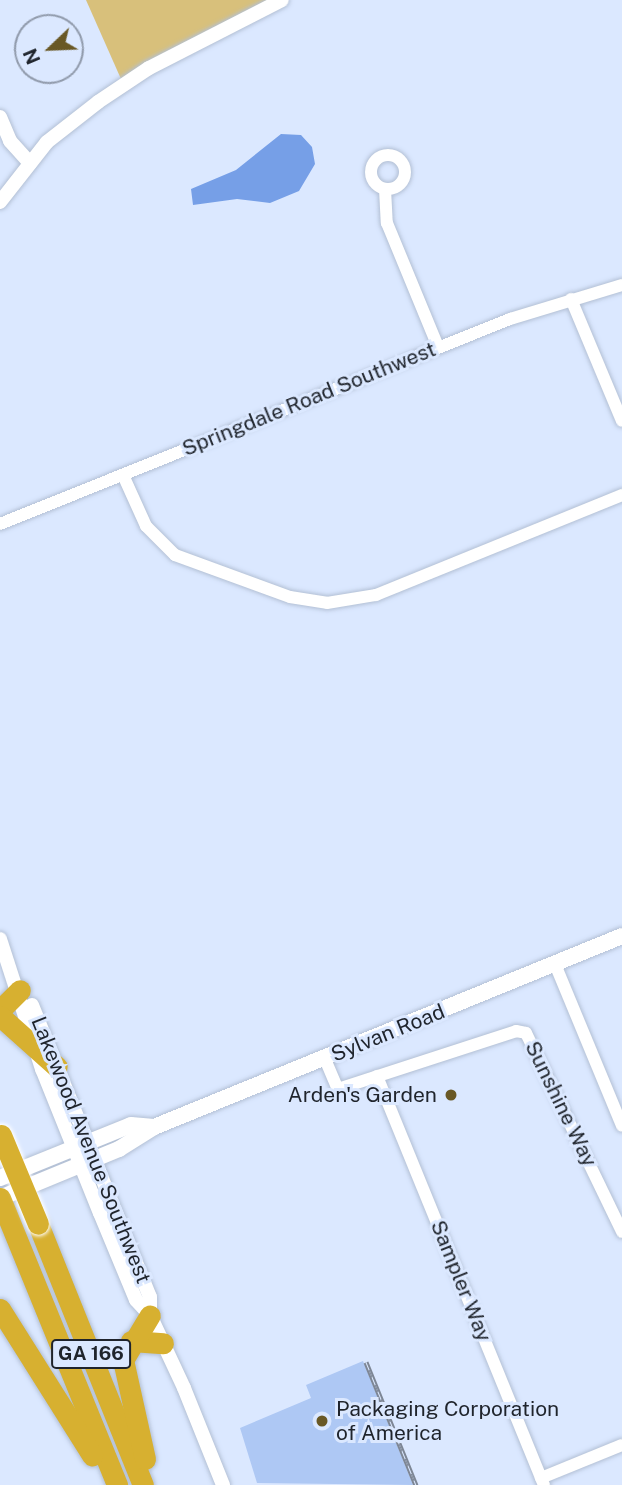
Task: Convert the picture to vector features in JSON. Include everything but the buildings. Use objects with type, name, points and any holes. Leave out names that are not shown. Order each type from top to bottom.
[{"type":"highway","points":[[20,990],[0,1013],[57,1067]]},
{"type":"highway","name":"GA 166","points":[[0,1134],[143,1485]]},
{"type":"highway","name":"GA 166","points":[[0,1198],[117,1485]]},
{"type":"highway","points":[[0,1309],[63,1401],[108,1485]]},
{"type":"highway","points":[[150,1315],[131,1341],[123,1360],[125,1386],[152,1485]]},
{"type":"highway","points":[[131,1341],[163,1343]]},
{"type":"main road","name":"Sylvan Road","points":[[0,1198],[88,1162],[154,1127],[622,936]]},
{"type":"main road","name":"Sylvan Road","points":[[0,1178],[131,1125],[154,1127]]},
{"type":"street","points":[[0,202],[47,142],[149,68],[282,0]]},
{"type":"street","points":[[0,117],[10,142],[30,163]]},
{"type":"street","points":[[385,189],[387,223],[438,347]]},
{"type":"street","name":"Springdale Road Southwest","points":[[0,524],[438,347],[571,299],[622,285]]},
{"type":"street","points":[[571,299],[622,421]]},
{"type":"street","points":[[123,475],[146,526],[175,555],[290,597],[327,603],[376,595],[622,495]]},
{"type":"street","name":"Lakewood Avenue Southwest","points":[[0,939],[20,990],[57,1067],[81,1145]]},
{"type":"street","points":[[555,964],[622,1126]]},
{"type":"street","name":"Lakewood Avenue Southwest","points":[[20,990],[37,1049],[150,1297],[150,1315],[223,1485]]},
{"type":"street","name":"Sunshine Way","points":[[325,1059],[338,1089],[516,1031],[526,1033],[622,1232]]},
{"type":"street","name":"Sampler Way","points":[[377,1076],[542,1482]]},
{"type":"street","points":[[542,1482],[622,1445]]},
{"type":"shaded area","points":[[86,0],[286,0],[121,79]]},
{"type":"water","points":[[281,134],[301,135],[312,147],[315,164],[299,191],[270,203],[237,199],[193,205],[191,189],[236,170]]},
{"type":"railway","points":[[366,1362],[416,1485]]},
{"type":"place","name":"Arden's Garden","points":[[451,1095]]},
{"type":"place","name":"Packaging Corporation of America","points":[[322,1421]]}]
